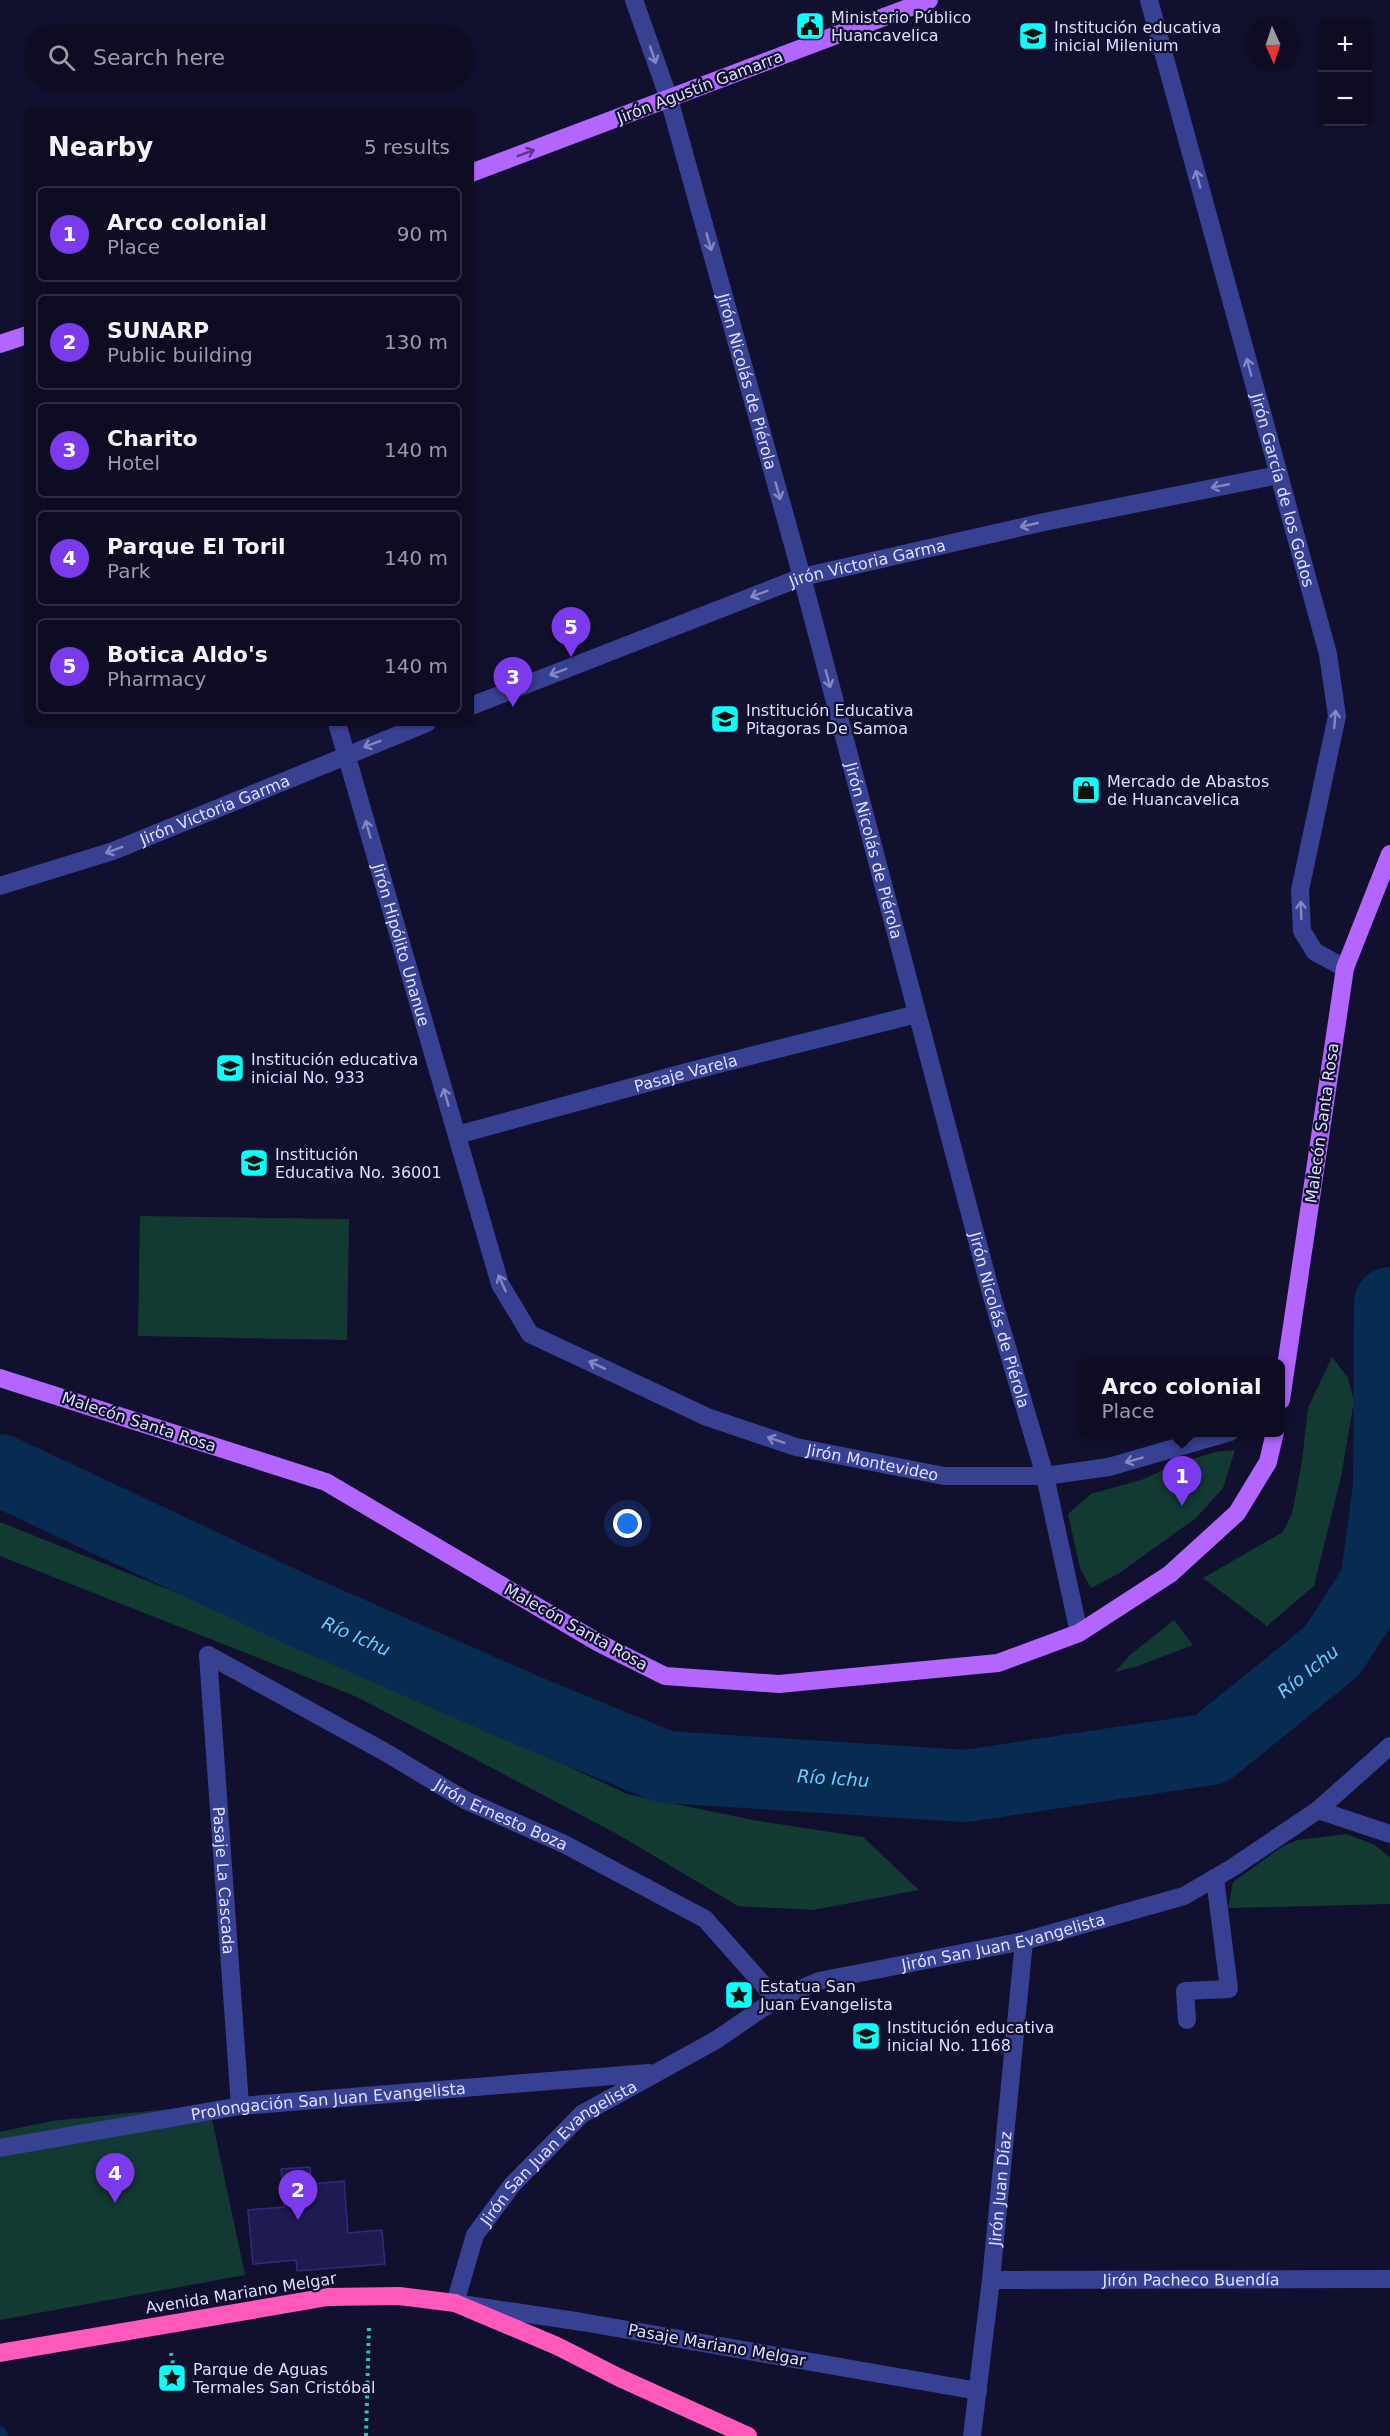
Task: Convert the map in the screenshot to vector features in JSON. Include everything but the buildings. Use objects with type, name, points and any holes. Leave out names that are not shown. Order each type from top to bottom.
[{"type":"highway","name":"Avenida Mariano Melgar","points":[[0,2353],[252,2308],[328,2297],[399,2296],[455,2303],[557,2346],[620,2378],[748,2436]]},
{"type":"main road","name":"Jirón Agustín Gamarra","points":[[474,173],[929,0]]},
{"type":"main road","points":[[0,344],[24,336]]},
{"type":"main road","name":"Malecón Santa Rosa","points":[[1285,1373],[1345,968],[1390,854]]},
{"type":"main road","name":"Malecón Santa Rosa","points":[[0,1378],[326,1482],[599,1643],[665,1677],[779,1684],[998,1663],[1079,1634],[1170,1574],[1237,1513],[1268,1462],[1274,1437]]},
{"type":"street","name":"Jirón Nicolás de Piérola","points":[[634,0],[669,99],[802,577],[997,1316],[1045,1476],[1079,1634]]},
{"type":"street","name":"Jirón García de los Godos","points":[[1149,0],[1328,654],[1337,716],[1300,890],[1302,931],[1315,952],[1345,968]]},
{"type":"street","name":"Jirón Victoria Garma","points":[[474,705],[802,577],[1044,522],[1278,475]]},
{"type":"street","name":"Jirón Hipólito Unanue","points":[[338,726],[500,1284],[530,1334]]},
{"type":"street","name":"Jirón Victoria Garma","points":[[0,886],[113,851],[418,726]]},
{"type":"street","name":"Pasaje Varela","points":[[457,1135],[687,1072],[917,1014]]},
{"type":"street","name":"Jirón Montevideo","points":[[530,1334],[707,1417],[796,1447],[944,1476],[1045,1476],[1109,1467],[1213,1437]]},
{"type":"street","name":"Jirón Ernesto Boza","points":[[208,1655],[384,1752],[465,1800],[564,1844],[705,1918],[776,1999]]},
{"type":"street","name":"Pasaje La Cascada","points":[[208,1655],[240,2106]]},
{"type":"street","name":"Jirón San Juan Evangelista","points":[[455,2303],[475,2235],[512,2185],[582,2114],[716,2040],[776,1999],[819,1981],[1024,1941],[1184,1896],[1318,1810],[1390,1746]]},
{"type":"street","points":[[1318,1810],[1390,1834]]},
{"type":"street","points":[[1187,2020],[1185,1991],[1229,1989],[1215,1878]]},
{"type":"street","name":"Jirón Juan Díaz","points":[[972,2436],[991,2280],[1024,1941]]},
{"type":"street","name":"Prolongación San Juan Evangelista","points":[[0,2148],[240,2106],[657,2073]]},
{"type":"street","name":"Jirón Pacheco Buendía","points":[[991,2280],[1390,2278]]},
{"type":"street","name":"Pasaje Mariano Melgar","points":[[455,2303],[582,2322],[978,2391]]},
{"type":"path","points":[[366,2436],[370,2296]]},
{"type":"green space","points":[[140,1216],[349,1219],[347,1340],[138,1336]]},
{"type":"green space","points":[[1332,1357],[1348,1378],[1354,1401],[1341,1477],[1314,1586],[1267,1626],[1203,1578],[1283,1532],[1292,1514],[1302,1461],[1308,1408]]},
{"type":"green space","points":[[1235,1450],[1223,1488],[1196,1518],[1118,1574],[1091,1588],[1080,1568],[1068,1514],[1091,1494],[1144,1479],[1174,1465],[1215,1452]]},
{"type":"green space","points":[[0,1522],[215,1608],[383,1679],[627,1794],[753,1820],[863,1837],[919,1890],[813,1910],[738,1906],[619,1835],[357,1697],[0,1556]]},
{"type":"green space","points":[[1174,1620],[1193,1645],[1138,1666],[1115,1672],[1130,1655]]},
{"type":"green space","points":[[1346,1834],[1373,1844],[1390,1857],[1390,1904],[1228,1908],[1233,1882],[1283,1846],[1298,1840]]},
{"type":"green space","points":[[209,2105],[245,2275],[0,2320],[0,2132],[51,2121]]},
{"type":"waterway","name":"Río Ichu","points":[[0,1470],[296,1609],[519,1707],[665,1767],[966,1786],[1211,1749],[1332,1651],[1376,1583],[1389,1488],[1390,1303]]},
{"type":"waterway","points":[[0,2432],[2,2436]]},
{"type":"place","name":"Ministerio Público Huancavelica","points":[[810,26]]},
{"type":"place","name":"Institución educativa inicial Milenium","points":[[1033,36]]},
{"type":"place","name":"Botica Aldo's","points":[[571,657]]},
{"type":"place","name":"Charito","points":[[513,707]]},
{"type":"place","name":"Institución Educativa Pitagoras De Samoa","points":[[725,719]]},
{"type":"place","name":"Mercado de Abastos de Huancavelica","points":[[1086,790]]},
{"type":"place","name":"Institución educativa inicial No. 933","points":[[230,1068]]},
{"type":"place","name":"Institución Educativa No. 36001","points":[[254,1163]]},
{"type":"place","name":"Arco colonial","points":[[1182,1506]]},
{"type":"place","name":"Estatua San Juan Evangelista","points":[[739,1995]]},
{"type":"place","name":"Institución educativa inicial No. 1168","points":[[866,2036]]},
{"type":"place","name":"Parque El Toril","points":[[115,2203]]},
{"type":"place","name":"SUNARP","points":[[298,2220]]},
{"type":"place","name":"Parque de Aguas Termales San Cristóbal","points":[[172,2378]]}]
